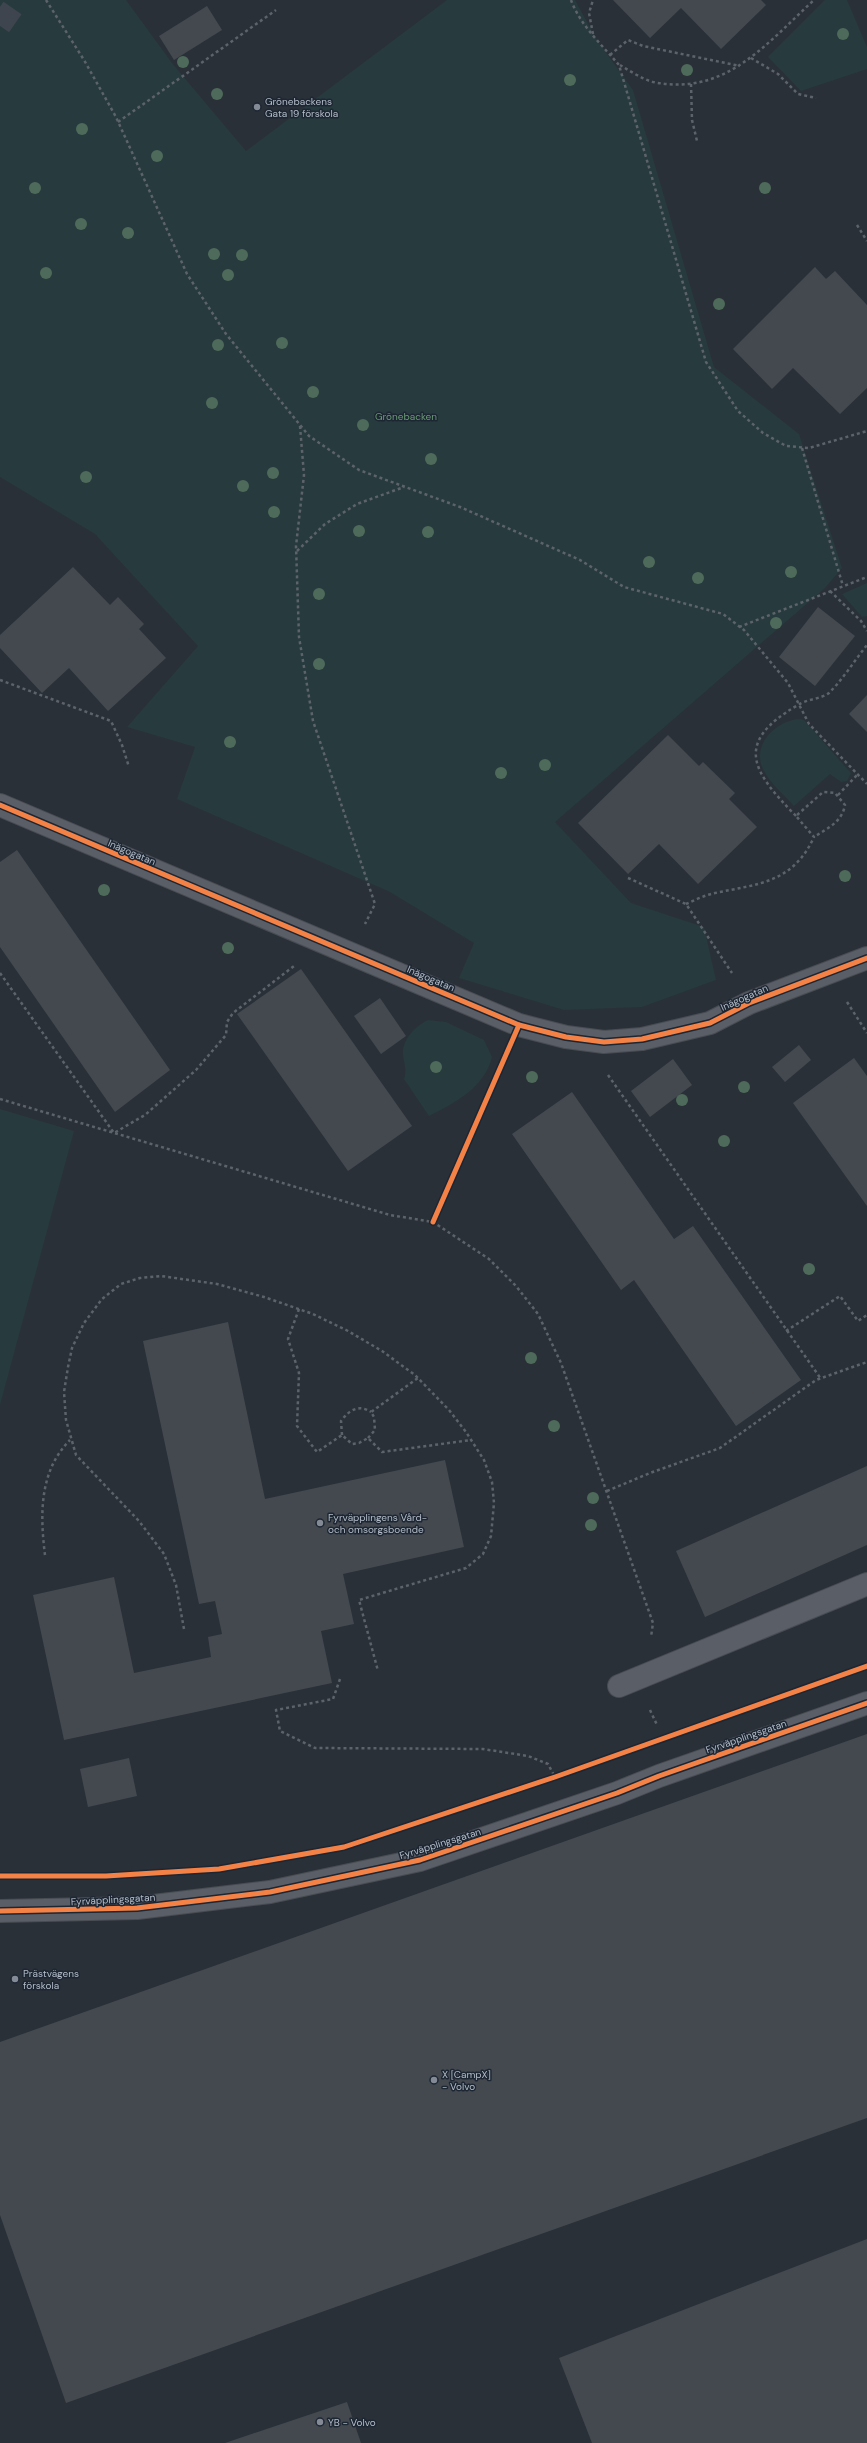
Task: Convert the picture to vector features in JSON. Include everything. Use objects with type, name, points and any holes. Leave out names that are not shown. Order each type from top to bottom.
[{"type":"street","name":"Inägogatan","points":[[0,805],[519,1025],[566,1037],[604,1042],[642,1039],[710,1023],[749,1003],[867,958]]},
{"type":"street","points":[[619,1686],[867,1584]]},
{"type":"street","name":"Fyrväpplingsgatan","points":[[0,1911],[153,1907],[270,1892],[420,1860],[610,1796],[658,1776],[867,1703]]},
{"type":"path","points":[[46,0],[84,60],[118,122],[187,274],[226,334],[308,436],[359,470],[460,507],[580,560],[624,587],[723,614],[739,627],[788,683],[809,724],[867,784]]},
{"type":"path","points":[[571,0],[575,10],[593,36],[619,65],[651,81],[683,86],[714,78],[740,66],[752,58],[814,0]]},
{"type":"path","points":[[593,0],[589,13],[593,36]]},
{"type":"path","points":[[118,122],[276,10]]},
{"type":"path","points":[[610,55],[628,40],[643,46],[740,66]]},
{"type":"path","points":[[752,58],[778,74],[798,94],[816,98]]},
{"type":"path","points":[[619,65],[706,362],[738,411],[763,433],[786,446],[809,448],[867,431]]},
{"type":"path","points":[[691,84],[692,120],[697,142]]},
{"type":"path","points":[[857,225],[867,241]]},
{"type":"path","points":[[300,425],[304,475],[296,552],[299,637],[313,721],[375,904],[362,928]]},
{"type":"path","points":[[802,448],[843,586]]},
{"type":"path","points":[[296,552],[325,524],[357,504],[404,487]]},
{"type":"path","points":[[739,627],[867,577]]},
{"type":"path","points":[[830,591],[861,621],[867,631]]},
{"type":"path","points":[[814,837],[762,778],[756,765],[756,751],[761,737],[773,721],[800,704],[828,694],[867,645]]},
{"type":"path","points":[[0,680],[111,721],[122,744],[128,767]]},
{"type":"path","points":[[838,796],[858,774]]},
{"type":"path","points":[[686,904],[713,893],[772,880],[787,871],[803,855],[814,837],[834,825],[843,814],[845,805],[835,793],[823,792],[796,816]]},
{"type":"path","points":[[628,878],[686,904],[720,954],[749,1003]]},
{"type":"path","points":[[114,1133],[144,1115],[196,1070],[226,1035],[227,1022],[233,1012],[296,965]]},
{"type":"path","points":[[0,973],[114,1133]]},
{"type":"path","points":[[844,996],[867,1033]]},
{"type":"path","points":[[607,1069],[608,1074],[786,1331],[821,1379]]},
{"type":"path","points":[[0,1099],[390,1215],[433,1222],[489,1259],[516,1286],[538,1314],[561,1363],[597,1470],[607,1491],[653,1623],[644,1697],[657,1725]]},
{"type":"path","points":[[184,1629],[176,1585],[164,1554],[139,1521],[76,1455],[70,1440],[66,1420],[64,1392],[72,1348],[84,1323],[102,1299],[121,1284],[140,1278],[161,1276],[189,1279],[264,1297],[299,1309],[348,1331],[382,1351],[418,1378],[449,1410],[484,1460],[492,1482],[494,1503],[491,1536],[484,1554],[466,1568],[359,1600],[378,1671]]},
{"type":"path","points":[[786,1331],[840,1296],[858,1321],[867,1315]]},
{"type":"path","points":[[299,1309],[288,1339],[299,1373],[297,1426],[317,1452],[342,1435]]},
{"type":"path","points":[[607,1491],[650,1472],[720,1448],[821,1379],[867,1362]]},
{"type":"path","points":[[371,1412],[418,1378]]},
{"type":"path","points":[[360,1408],[371,1412],[374,1417],[374,1430],[368,1438],[359,1443],[352,1444],[342,1435],[341,1421],[350,1411],[360,1408]]},
{"type":"path","points":[[368,1438],[382,1452],[471,1440]]},
{"type":"path","points":[[45,1555],[42,1512],[45,1486],[52,1463],[70,1440]]},
{"type":"path","points":[[340,1679],[333,1699],[276,1710],[280,1731],[315,1748],[363,1750],[406,1747],[502,1752],[528,1756],[548,1764],[555,1777]]},
{"type":"green space","name":"Grönebacken","points":[[0,0],[126,0],[172,63],[246,151],[447,0],[575,0],[597,40],[633,90],[714,367],[799,434],[842,568],[825,588],[555,822],[631,903],[704,927],[716,980],[642,1007],[564,1010],[459,978],[474,943],[390,892],[177,799],[195,747],[127,727],[198,646],[95,534],[0,477]]},
{"type":"green space","points":[[825,0],[847,0],[867,47],[867,69],[801,91],[768,57]]},
{"type":"green space","points":[[867,583],[867,616],[862,617],[842,594]]},
{"type":"green space","points":[[799,719],[804,720],[851,773],[847,781],[841,782],[830,774],[794,806],[773,784],[764,771],[760,762],[760,753],[767,736],[781,724]]},
{"type":"green space","points":[[428,1020],[446,1022],[484,1040],[492,1057],[483,1077],[468,1093],[449,1106],[429,1116],[404,1079],[405,1069],[403,1054],[403,1048],[411,1033],[419,1025]]},
{"type":"green space","points":[[0,1109],[74,1131],[0,1405]]},
{"type":"building","points":[[613,0],[761,0],[766,5],[721,49],[681,8],[650,38]]},
{"type":"building","points":[[207,6],[222,30],[174,60],[159,36]]},
{"type":"building","points":[[815,267],[826,279],[835,271],[867,305],[867,388],[840,414],[793,368],[772,389],[733,349]]},
{"type":"building","points":[[73,567],[110,605],[118,597],[144,624],[139,629],[166,658],[108,711],[69,668],[42,693],[0,648],[0,635]]},
{"type":"building","points":[[818,607],[855,636],[815,686],[779,657]]},
{"type":"building","points":[[867,695],[867,732],[849,714]]},
{"type":"building","points":[[668,735],[699,766],[703,762],[735,793],[729,799],[757,827],[698,884],[659,844],[628,874],[578,823]]},
{"type":"building","points":[[17,850],[170,1070],[115,1112],[0,947],[0,862]]},
{"type":"building","points":[[301,969],[412,1126],[348,1171],[237,1014]]},
{"type":"building","points":[[380,998],[406,1036],[381,1054],[354,1016]]},
{"type":"building","points":[[799,1045],[811,1060],[785,1082],[772,1067]]},
{"type":"building","points":[[854,1058],[867,1076],[867,1206],[793,1103]]},
{"type":"building","points":[[673,1059],[692,1085],[650,1117],[631,1091]]},
{"type":"building","points":[[572,1092],[674,1239],[693,1226],[801,1380],[736,1426],[634,1280],[621,1290],[512,1134]]},
{"type":"building","name":"Fyrväpplingens Vård- och omsorgsboende","points":[[228,1322],[265,1499],[445,1460],[464,1547],[343,1574],[354,1624],[321,1631],[332,1683],[64,1740],[33,1595],[114,1577],[134,1673],[211,1657],[208,1637],[222,1634],[215,1601],[199,1604],[143,1341]]},
{"type":"building","points":[[867,1466],[867,1545],[705,1617],[676,1551]]},
{"type":"building","name":"X [CampX] - Volvo","points":[[867,1734],[867,2118],[66,2403],[0,2215],[0,2042]]},
{"type":"building","points":[[129,1758],[137,1796],[88,1807],[80,1769]]},
{"type":"building","points":[[867,2239],[867,2443],[592,2443],[559,2358]]},
{"type":"building","name":"YB - Volvo","points":[[347,2402],[361,2443],[225,2443]]},
{"type":"tunnel","points":[[0,26],[18,0]]},
{"type":"cycle path","points":[[0,805],[519,1025],[566,1037],[604,1042],[642,1039],[710,1023],[749,1003],[867,958]]},
{"type":"cycle path","points":[[433,1222],[519,1025]]},
{"type":"cycle path","points":[[0,1876],[106,1876],[219,1869],[344,1847],[555,1777],[867,1666]]},
{"type":"cycle path","points":[[0,1911],[137,1908],[270,1892],[420,1860],[617,1793],[659,1776],[867,1703]]},
{"type":"place","name":"Grönebackens Gata 19 förskola","points":[[257,107]]},
{"type":"place","name":"Fyrväpplingens Vård- och omsorgsboende","points":[[320,1523]]},
{"type":"place","name":"Prästvägens förskola","points":[[15,1979]]},
{"type":"place","name":"X [CampX] - Volvo","points":[[434,2080]]},
{"type":"place","name":"YB - Volvo","points":[[320,2422]]}]
